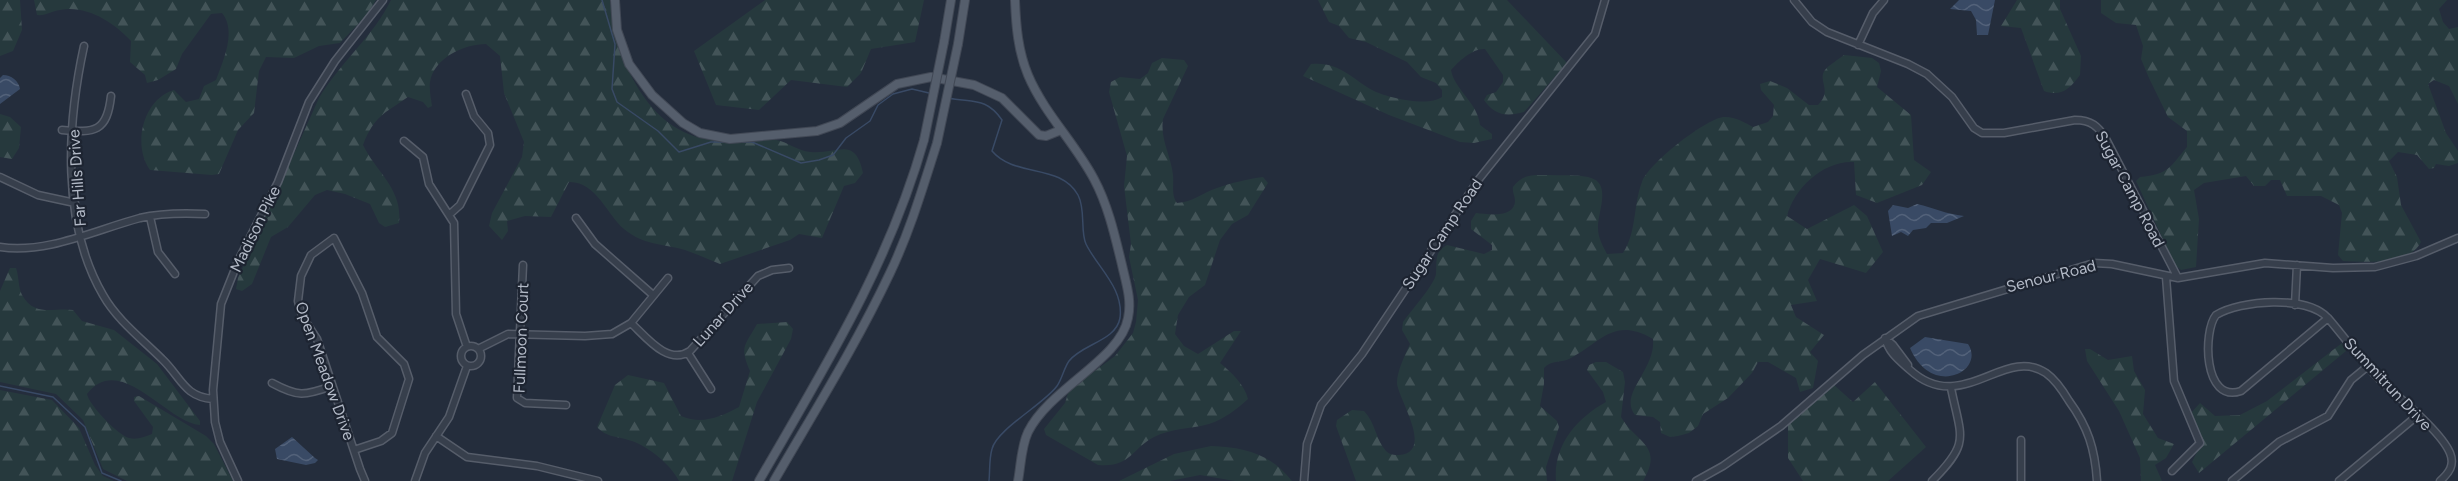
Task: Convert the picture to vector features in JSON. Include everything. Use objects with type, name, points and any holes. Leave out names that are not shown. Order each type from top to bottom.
[{"type":"main road","points":[[615,0],[617,30],[629,64],[659,102],[700,133],[730,139],[831,127],[897,84],[931,77],[974,85],[1002,98],[1039,135],[1046,136],[1061,130]]},
{"type":"main road","points":[[759,481],[862,302],[906,200],[924,140],[951,0]]},
{"type":"main road","points":[[774,481],[859,334],[891,271],[914,215],[937,143],[965,0]]},
{"type":"main road","points":[[1015,0],[1017,33],[1023,63],[1035,90],[1093,177],[1103,199],[1129,294],[1128,319],[1123,335],[1116,345],[1057,395],[1038,417],[1026,436],[1018,481]]},
{"type":"street","name":"Madison Pike","points":[[238,481],[217,433],[213,399],[221,304],[239,259],[278,182],[309,102],[334,61],[383,0]]},
{"type":"street","name":"Sugar Camp Road","points":[[1305,481],[1307,444],[1321,405],[1362,354],[1479,179],[1595,34],[1605,0]]},
{"type":"street","name":"Sugar Camp Road","points":[[1794,0],[1819,28],[1927,74],[1952,97],[1974,128],[1982,133],[2004,134],[2075,120],[2087,121],[2095,125],[2106,139],[2178,278]]},
{"type":"street","points":[[1858,45],[1873,13],[1884,0]]},
{"type":"street","name":"Far Hills Drive","points":[[84,46],[73,131],[75,203],[81,237],[104,296],[116,311],[170,366],[190,393],[213,399]]},
{"type":"street","points":[[450,214],[460,205],[490,146],[488,133],[474,116],[466,94]]},
{"type":"street","points":[[62,130],[93,130],[103,126],[109,114],[111,96]]},
{"type":"street","points":[[404,141],[423,157],[431,190],[450,214],[456,237],[453,284],[456,314],[467,347],[461,357],[468,366]]},
{"type":"street","points":[[0,177],[38,195],[75,203]]},
{"type":"street","points":[[0,247],[18,249],[81,237],[150,217],[205,214]]},
{"type":"street","points":[[150,217],[158,252],[175,274]]},
{"type":"street","points":[[576,219],[595,244],[652,295]]},
{"type":"street","name":"Open Meadow Drive","points":[[354,450],[381,441],[392,433],[409,379],[404,364],[377,337],[362,293],[334,238],[311,255],[301,276],[297,294],[300,308],[317,339],[332,386],[354,450],[365,481]]},
{"type":"street","name":"Senour Road","points":[[1696,481],[1781,426],[1885,338],[1927,312],[2084,264],[2112,264],[2178,278],[2195,277],[2252,264],[2333,268],[2383,266],[2416,256],[2458,238]]},
{"type":"street","name":"Fullmoon Court","points":[[523,265],[517,399],[525,403],[566,405]]},
{"type":"street","points":[[2295,305],[2297,265]]},
{"type":"street","name":"Lunar Drive","points":[[631,323],[666,353],[675,356],[688,353],[758,276],[772,270],[789,268]]},
{"type":"street","points":[[2166,277],[2174,381],[2200,443],[2172,471]]},
{"type":"street","points":[[467,347],[478,349],[499,337],[521,333],[606,336],[631,323],[668,278]]},
{"type":"street","name":"Summitrun Drive","points":[[2328,318],[2241,391],[2227,393],[2216,386],[2211,376],[2209,332],[2211,322],[2216,315],[2255,303],[2314,308],[2328,318],[2368,366],[2418,415],[2451,454],[2450,471],[2440,481]]},
{"type":"street","points":[[1885,338],[1888,349],[1921,381],[1932,386],[1952,387],[2016,368],[2030,367],[2046,373],[2058,385],[2089,432],[2094,451],[2097,481]]},
{"type":"street","points":[[468,366],[474,366],[479,361],[481,355],[478,349]]},
{"type":"street","points":[[688,353],[711,389]]},
{"type":"street","points":[[415,481],[425,453],[449,417],[468,366]]},
{"type":"street","points":[[2232,481],[2279,441],[2328,416],[2351,380],[2368,366]]},
{"type":"street","points":[[272,382],[296,394],[309,394],[332,386]]},
{"type":"street","points":[[1932,481],[1951,463],[1959,448],[1960,431],[1952,387]]},
{"type":"street","points":[[2339,481],[2418,415]]},
{"type":"street","points":[[436,436],[467,457],[537,466],[598,481]]},
{"type":"street","points":[[2020,481],[2021,440]]},
{"type":"green space","points":[[0,0],[20,0],[22,30],[13,51],[0,56]]},
{"type":"green space","points":[[34,0],[376,0],[366,16],[340,43],[319,46],[294,58],[266,57],[259,71],[254,113],[238,130],[219,174],[212,175],[150,170],[142,148],[142,136],[148,113],[163,95],[174,90],[186,102],[199,99],[204,86],[216,80],[229,37],[226,20],[222,13],[211,14],[182,54],[176,69],[158,80],[147,83],[145,75],[130,62],[131,41],[116,27],[99,16],[80,10],[60,10],[37,15]]},
{"type":"green space","points":[[391,0],[610,0],[613,22],[627,68],[638,89],[652,108],[669,123],[689,134],[712,140],[769,139],[810,152],[850,150],[860,161],[863,173],[855,183],[844,186],[822,238],[799,234],[790,240],[720,264],[685,250],[639,238],[624,229],[587,187],[569,182],[551,217],[525,216],[507,221],[508,231],[502,240],[489,226],[492,213],[522,157],[524,142],[504,93],[500,56],[486,44],[477,45],[451,54],[437,66],[430,82],[432,106],[428,108],[423,102],[408,97],[381,116],[367,135],[363,145],[393,190],[399,211],[399,223],[385,227],[379,223],[370,204],[327,190],[315,195],[288,227],[271,237],[252,284],[242,291],[236,289],[238,278],[319,98],[336,73],[376,25]]},
{"type":"green space","points":[[765,0],[924,0],[915,42],[871,49],[861,73],[847,87],[791,80],[759,110],[716,105],[694,51]]},
{"type":"green space","points":[[1318,0],[1507,0],[1567,63],[1524,112],[1501,114],[1492,109],[1484,100],[1487,95],[1496,92],[1503,82],[1503,75],[1485,49],[1466,56],[1451,70],[1453,77],[1475,110],[1480,125],[1492,134],[1492,139],[1474,143],[1460,142],[1389,115],[1303,76],[1311,64],[1330,65],[1374,91],[1389,96],[1418,101],[1436,100],[1442,97],[1442,90],[1436,83],[1421,77],[1407,62],[1366,42],[1349,38],[1339,26],[1329,22]]},
{"type":"green space","points":[[2017,0],[2060,0],[2060,9],[2081,56],[2080,75],[2065,90],[2055,93],[2044,91],[2021,28],[2001,26]]},
{"type":"green space","points":[[2101,0],[2447,0],[2439,9],[2443,22],[2449,29],[2458,27],[2458,104],[2449,86],[2434,80],[2428,84],[2446,133],[2458,151],[2458,163],[2449,166],[2436,164],[2434,168],[2429,169],[2417,155],[2398,152],[2389,161],[2397,177],[2401,205],[2421,242],[2415,250],[2397,259],[2386,261],[2343,261],[2338,255],[2342,213],[2339,205],[2321,196],[2287,196],[2280,180],[2271,180],[2265,186],[2254,186],[2246,176],[2204,183],[2194,190],[2199,219],[2196,267],[2181,270],[2175,265],[2136,181],[2140,177],[2168,169],[2187,147],[2187,131],[2168,117],[2149,78],[2141,59],[2143,46],[2136,25],[2116,23],[2101,13]]},
{"type":"green space","points":[[1844,55],[1872,58],[1879,63],[1881,71],[1877,87],[1911,115],[1914,160],[1931,172],[1922,185],[1877,203],[1856,195],[1854,162],[1843,163],[1821,171],[1796,195],[1787,216],[1807,229],[1854,205],[1867,216],[1883,252],[1866,273],[1820,259],[1808,280],[1817,301],[1791,305],[1796,317],[1824,335],[1810,352],[1818,361],[1813,388],[1800,392],[1796,378],[1768,362],[1758,362],[1752,373],[1728,398],[1703,414],[1698,426],[1689,433],[1670,437],[1661,433],[1660,422],[1653,417],[1635,415],[1631,407],[1634,390],[1649,361],[1653,339],[1628,330],[1617,331],[1608,334],[1569,359],[1547,365],[1544,368],[1540,406],[1557,421],[1559,427],[1546,467],[1547,481],[1356,481],[1336,426],[1337,420],[1352,410],[1364,411],[1371,420],[1383,447],[1392,455],[1409,452],[1414,445],[1412,424],[1397,383],[1400,368],[1410,344],[1402,330],[1403,322],[1435,279],[1437,257],[1443,248],[1447,245],[1484,254],[1492,250],[1492,245],[1471,229],[1471,221],[1476,213],[1499,214],[1510,211],[1515,201],[1513,187],[1525,177],[1550,175],[1591,178],[1601,186],[1602,200],[1598,228],[1601,242],[1607,254],[1623,253],[1631,236],[1642,182],[1646,174],[1665,154],[1703,126],[1723,117],[1735,118],[1753,127],[1768,122],[1773,116],[1774,105],[1761,90],[1760,84],[1770,81],[1787,88],[1809,105],[1818,105],[1825,90],[1823,74],[1825,70]]},
{"type":"green space","points":[[1162,58],[1184,60],[1188,66],[1163,119],[1162,127],[1172,168],[1173,193],[1177,203],[1240,181],[1263,177],[1268,183],[1248,215],[1232,224],[1220,240],[1205,285],[1189,297],[1178,315],[1175,334],[1184,346],[1198,354],[1234,331],[1241,331],[1220,363],[1241,384],[1248,399],[1215,422],[1161,434],[1147,441],[1118,463],[1098,465],[1046,435],[1044,429],[1065,403],[1069,390],[1115,356],[1133,333],[1138,300],[1129,257],[1131,244],[1124,186],[1127,156],[1109,92],[1111,82],[1120,77],[1140,79],[1148,73],[1152,63]]},
{"type":"green space","points":[[0,114],[10,117],[21,127],[19,148],[12,159],[0,157]]},
{"type":"green space","points":[[10,268],[16,268],[22,295],[33,307],[46,310],[73,310],[82,321],[114,330],[157,364],[200,421],[200,425],[187,421],[129,384],[114,380],[100,383],[87,394],[98,412],[111,426],[129,438],[152,434],[153,427],[134,401],[134,397],[139,396],[206,436],[214,444],[233,481],[127,481],[103,469],[83,420],[56,394],[0,382],[0,291]]},
{"type":"green space","points":[[787,322],[793,329],[791,339],[757,402],[732,481],[679,481],[659,457],[632,441],[609,435],[597,427],[615,385],[628,375],[664,383],[681,416],[689,419],[711,419],[739,407],[750,371],[744,351],[749,337],[757,324]]},
{"type":"green space","points":[[2342,343],[2346,351],[2199,473],[2192,462],[2202,442],[2190,414],[2200,403],[2215,416],[2240,415],[2267,401]]},
{"type":"green space","points":[[2085,349],[2090,349],[2108,360],[2132,356],[2134,371],[2145,390],[2143,414],[2158,438],[2174,444],[2166,458],[2155,465],[2162,481],[2141,481],[2140,458],[2119,411],[2087,361]]},
{"type":"green space","points":[[1606,362],[1623,372],[1625,382],[1621,417],[1646,446],[1651,460],[1643,481],[1556,481],[1558,456],[1569,434],[1586,416],[1606,402],[1603,392],[1587,370],[1589,365]]},
{"type":"green space","points":[[1875,382],[1926,447],[1888,481],[1803,481],[1788,458],[1788,423],[1834,385],[1853,402]]},
{"type":"green space","points":[[0,390],[52,400],[79,428],[95,465],[103,476],[114,481],[0,481]]},
{"type":"green space","points":[[1211,446],[1246,450],[1266,458],[1292,481],[1235,481],[1200,475],[1170,481],[1119,481],[1174,454]]},
{"type":"water","points":[[1959,0],[1995,0],[1988,35],[1977,35],[1976,20],[1971,11],[1950,9]]},
{"type":"water","points":[[3,75],[14,79],[20,89],[0,104],[0,78]]},
{"type":"water","points":[[1917,204],[1964,216],[1947,223],[1931,223],[1926,228],[1913,230],[1908,236],[1901,232],[1892,236],[1888,211],[1893,205],[1908,208]]},
{"type":"water","points":[[1925,337],[1968,344],[1972,354],[1970,363],[1963,371],[1954,375],[1943,376],[1931,373],[1920,364],[1910,348]]},
{"type":"water","points":[[292,437],[318,460],[315,463],[306,465],[277,459],[275,449]]},
{"type":"waterway","points":[[602,0],[615,44],[612,89],[617,102],[658,131],[679,152],[711,142],[729,142]]},
{"type":"waterway","points":[[734,142],[752,142],[801,163],[819,160],[833,155],[846,138],[870,121],[878,105],[893,94],[912,89],[929,93]]},
{"type":"waterway","points":[[948,98],[978,102],[996,113],[1002,120],[992,151],[1002,159],[1013,165],[1060,178],[1070,185],[1080,201],[1086,244],[1114,287],[1120,307],[1120,318],[1112,332],[1075,355],[1069,361],[1059,383],[1051,393],[1002,433],[992,449],[989,481]]},
{"type":"waterway","points":[[0,386],[53,397],[85,427],[102,473],[121,481]]}]
